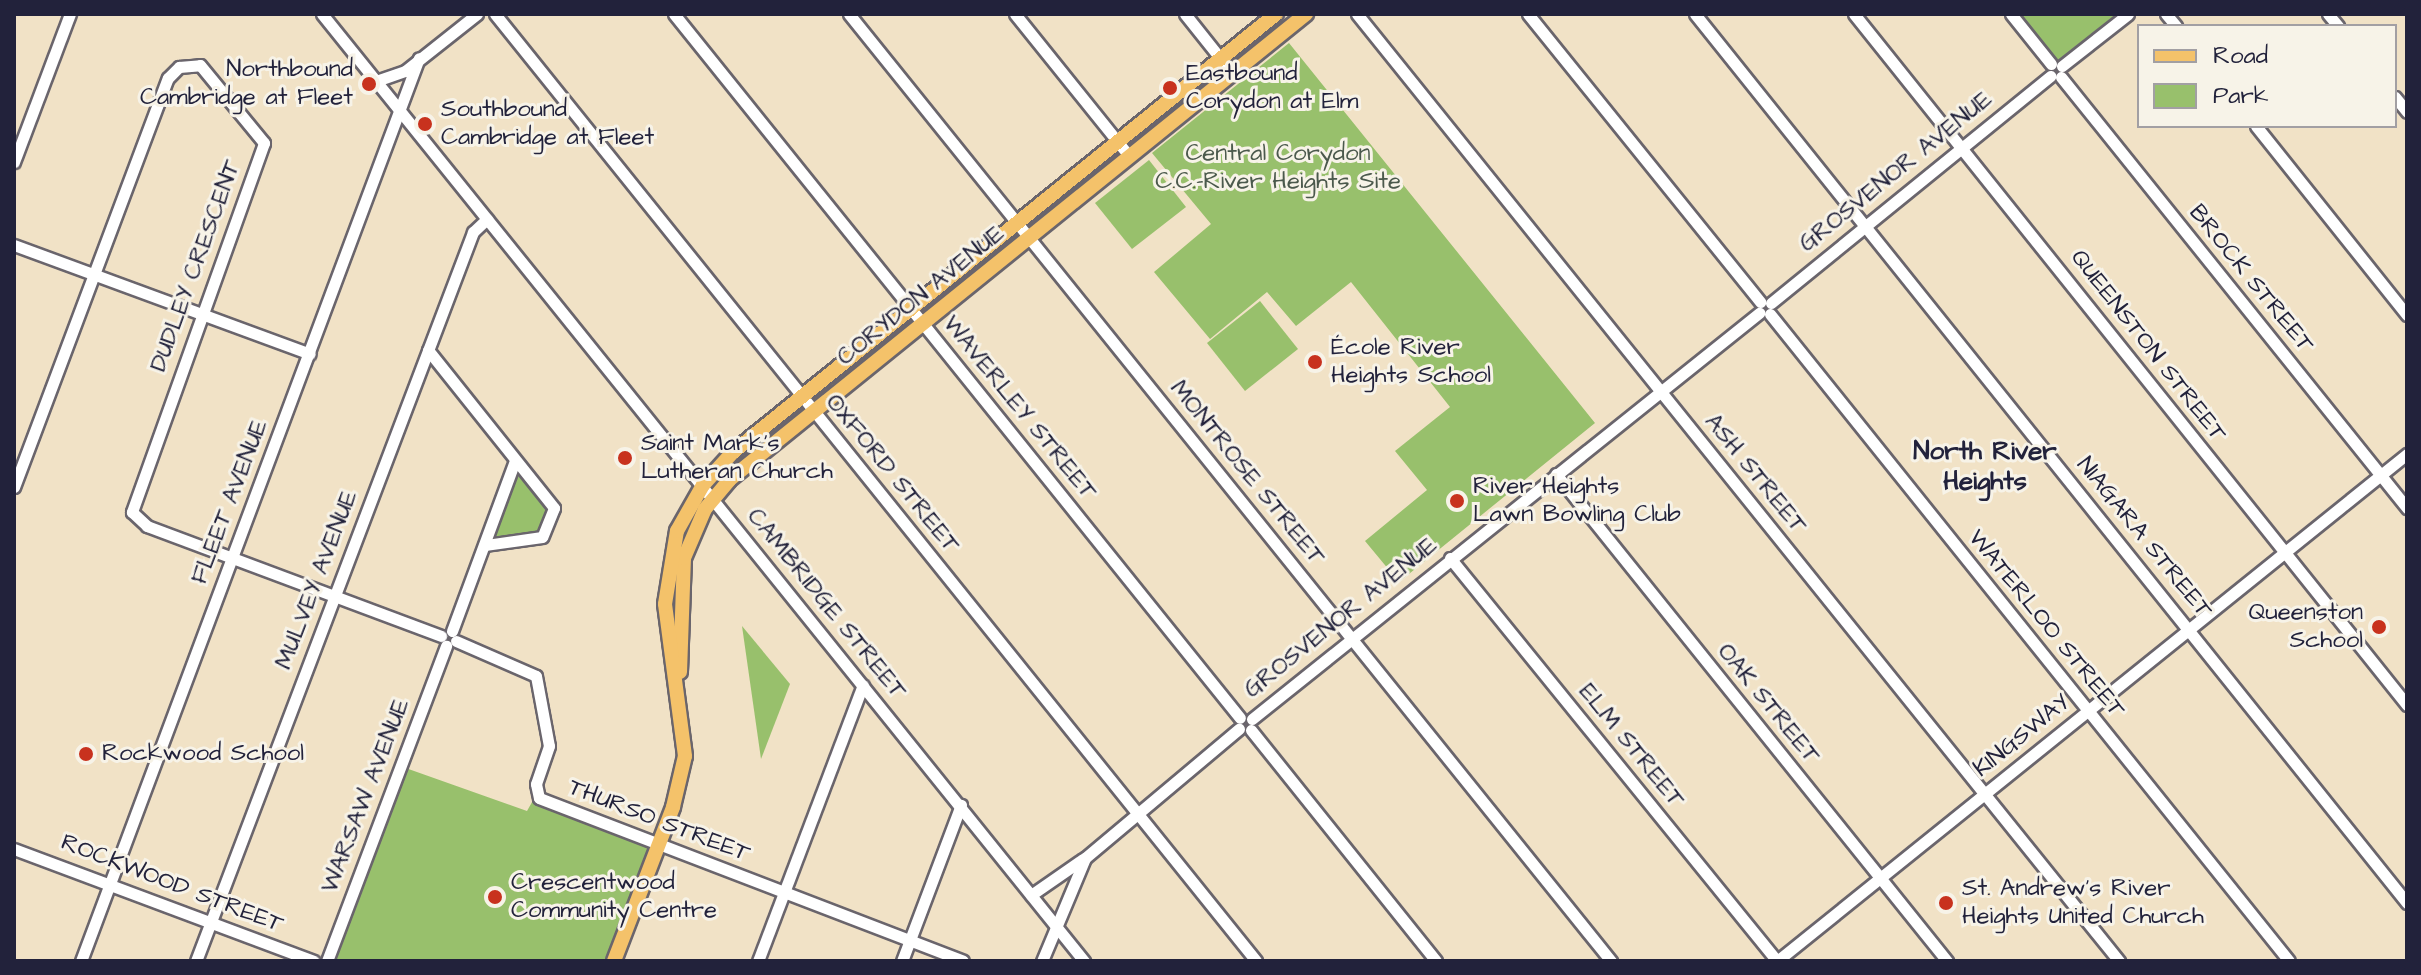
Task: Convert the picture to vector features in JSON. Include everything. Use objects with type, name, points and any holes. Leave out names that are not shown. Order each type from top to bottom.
[{"type":"main road","name":"CORYDON AVENUE","points":[[614,961],[659,844],[685,756],[679,677],[665,604],[670,555],[703,485],[802,396],[1276,14]]},
{"type":"main road","name":"CORYDON AVENUE","points":[[679,677],[684,558],[713,498],[813,411],[1306,14]]},
{"type":"street","points":[[14,162],[70,14]]},
{"type":"street","name":"CAMBRIDGE STREET","points":[[322,14],[1084,961]]},
{"type":"street","points":[[376,81],[419,58],[477,14]]},
{"type":"street","name":"OXFORD STREET","points":[[495,14],[1256,961]]},
{"type":"street","name":"WAVERLEY STREET","points":[[674,14],[1436,961]]},
{"type":"street","name":"MONTROSE STREET","points":[[849,14],[1611,961]]},
{"type":"street","points":[[1015,14],[1129,156]]},
{"type":"street","points":[[1185,14],[1232,73]]},
{"type":"street","name":"ASH STREET","points":[[1357,14],[2119,961]]},
{"type":"street","name":"WATERLOO STREET","points":[[1528,14],[2289,961]]},
{"type":"street","name":"NIAGARA STREET","points":[[1695,14],[2407,903]]},
{"type":"street","name":"QUEENSTON STREET","points":[[1854,14],[2407,705]]},
{"type":"street","name":"BROCK STREET","points":[[2011,14],[2407,508]]},
{"type":"street","name":"GROSVENOR AVENUE","points":[[1031,895],[1085,858],[1352,637],[2128,14]]},
{"type":"street","name":"FLEET AVENUE","points":[[81,961],[401,113],[419,58]]},
{"type":"street","name":"DUDLEY CRESCENT","points":[[95,274],[168,78],[179,67],[200,65],[264,143],[131,506]]},
{"type":"street","points":[[2258,128],[2407,315]]},
{"type":"street","name":"MULVEY AVENUE","points":[[196,961],[473,232],[487,219]]},
{"type":"street","points":[[14,245],[310,354]]},
{"type":"street","points":[[14,487],[95,274]]},
{"type":"street","points":[[428,350],[554,508],[542,537],[485,545]]},
{"type":"street","name":"KINGSWAY","points":[[1777,961],[2407,454]]},
{"type":"street","name":"WARSAW AVENUE","points":[[327,961],[515,461]]},
{"type":"street","name":"OAK STREET","points":[[1556,474],[1947,961]]},
{"type":"street","name":"THURSO STREET","points":[[131,506],[141,523],[449,638],[536,676],[549,746],[536,795],[963,961]]},
{"type":"street","name":"ELM STREET","points":[[1450,558],[1777,961]]},
{"type":"street","points":[[758,961],[863,685]]},
{"type":"street","points":[[902,961],[961,805]]},
{"type":"street","name":"ROCKWOOD STREET","points":[[14,849],[314,961]]},
{"type":"street","name":"GROSVENOR AVENUE","points":[[1042,961],[1085,858]]},
{"type":"street","points":[[1047,947],[1071,945]]},
{"type":"green space","points":[[2011,14],[2128,14],[2056,71]]},
{"type":"green space","name":"Central Corydon C.C.-River Heights Site","points":[[1289,43],[1595,423],[1399,582],[1365,541],[1427,490],[1395,451],[1450,407],[1351,282],[1296,326],[1267,292],[1210,339],[1154,272],[1211,224],[1152,153]]},
{"type":"green space","points":[[1218,69],[1132,145],[1127,144]]},
{"type":"green space","points":[[1114,152],[1116,154],[1031,227],[1026,225]]},
{"type":"green space","points":[[1149,160],[1186,207],[1132,249],[1095,203]]},
{"type":"green space","points":[[1013,233],[926,312],[920,311]]},
{"type":"green space","points":[[1260,301],[1298,349],[1245,391],[1207,343]]},
{"type":"green space","points":[[909,320],[908,326],[812,400],[810,397]]},
{"type":"green space","points":[[515,461],[554,508],[542,537],[485,545]]},
{"type":"green space","points":[[742,626],[790,684],[761,759]]},
{"type":"green space","name":"Crescentwood Community Centre","points":[[400,766],[527,811],[536,795],[659,844],[614,961],[327,961]]},
{"type":"place","name":"Northbound Cambridge at Fleet","points":[[369,84]]},
{"type":"place","name":"Eastbound Corydon at Elm","points":[[1170,88]]},
{"type":"place","name":"Southbound Cambridge at Fleet","points":[[425,124]]},
{"type":"place","name":"École River Heights School","points":[[1315,362]]},
{"type":"place","name":"Saint Mark's Lutheran Church","points":[[625,458]]},
{"type":"place","name":"River Heights Lawn Bowling Club","points":[[1457,501]]},
{"type":"place","name":"Queenston School","points":[[2379,627]]},
{"type":"place","name":"Rockwood School","points":[[86,754]]},
{"type":"place","name":"Crescentwood Community Centre","points":[[495,897]]},
{"type":"place","name":"St. Andrew's River Heights United Church","points":[[1946,903]]},
{"type":"district","name":"North River Heights","points":[[1985,467]]}]
